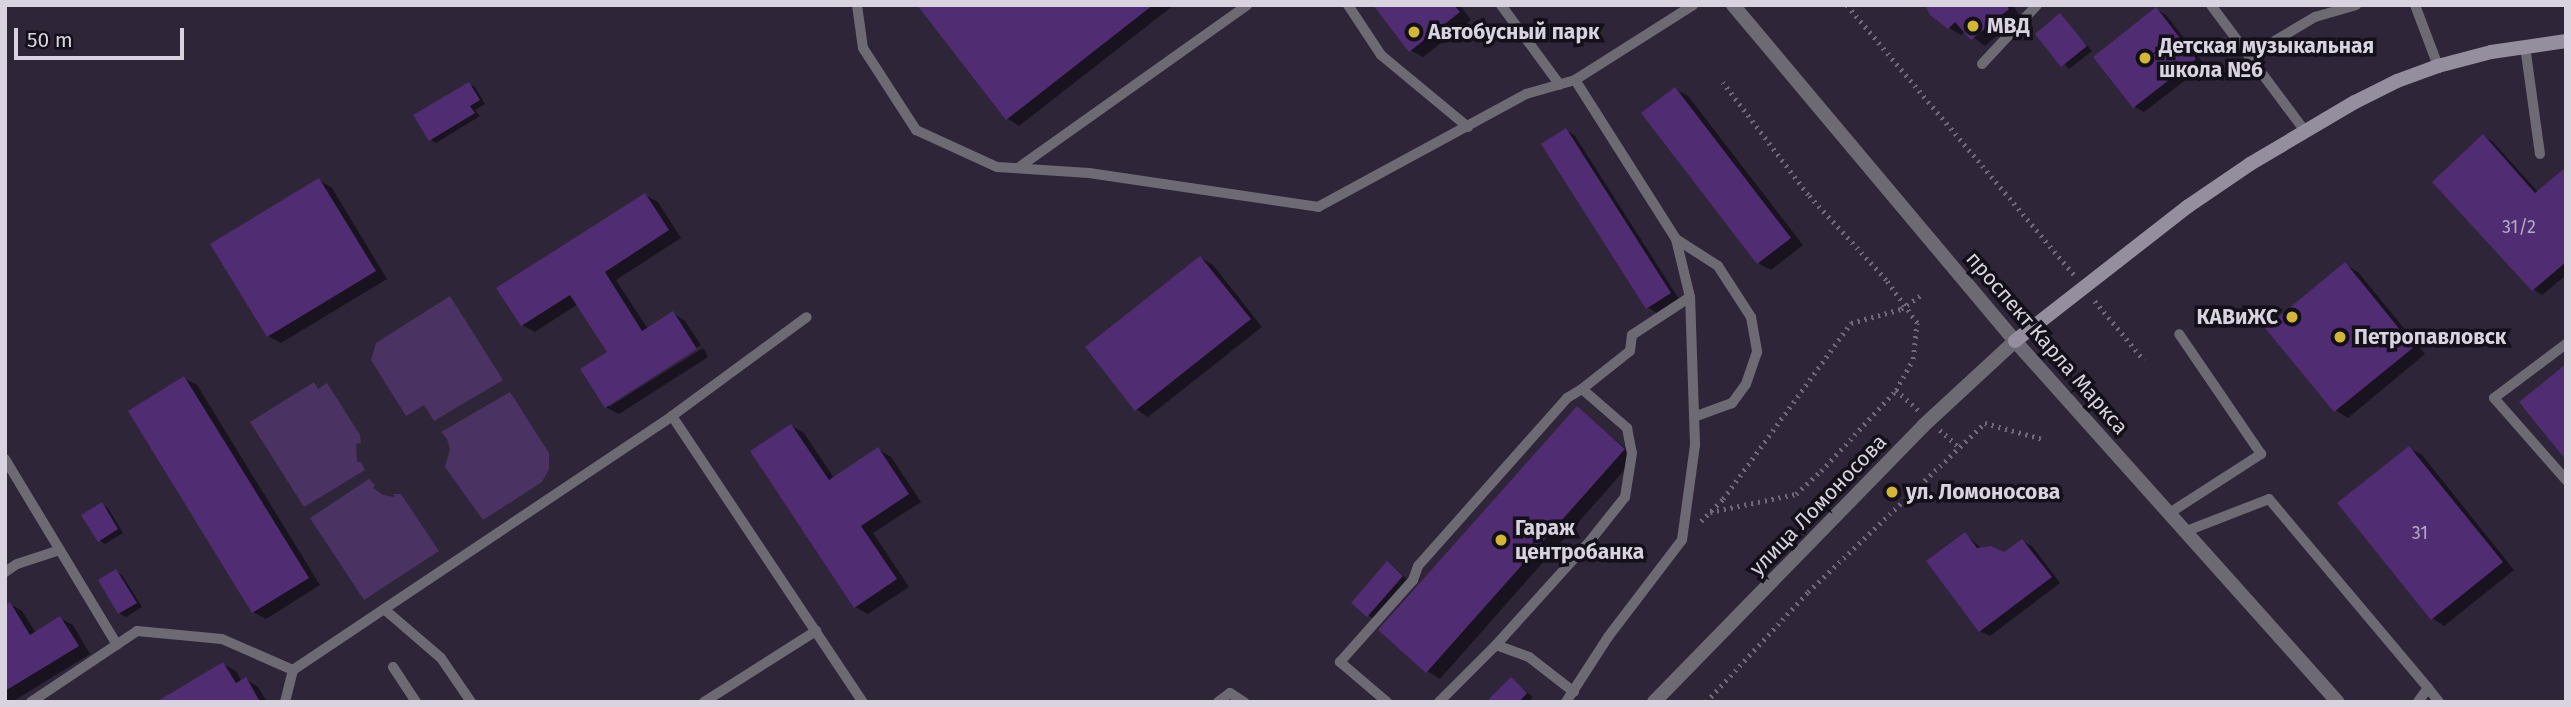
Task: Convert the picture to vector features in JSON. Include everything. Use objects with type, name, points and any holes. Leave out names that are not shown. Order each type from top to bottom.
[{"type":"main road","points":[[2015,341],[2187,207],[2305,131],[2375,92],[2438,66],[2525,46],[2566,41]]},
{"type":"street","name":"проспект Карла Маркса","points":[[1733,5],[2015,341],[2338,702]]},
{"type":"street","name":"улица Ломоносова","points":[[1654,702],[1923,426],[2015,341]]},
{"type":"lane","points":[[857,5],[863,48],[916,131],[997,167],[1089,173],[1318,207],[1527,94],[1575,80],[1693,5]]},
{"type":"lane","points":[[1018,168],[1247,5]]},
{"type":"lane","points":[[1348,5],[1381,55],[1468,127]]},
{"type":"lane","points":[[1501,5],[1560,85]]},
{"type":"lane","points":[[1982,64],[2037,5]]},
{"type":"lane","points":[[2211,5],[2305,131]]},
{"type":"lane","points":[[2249,56],[2315,17],[2356,5]]},
{"type":"lane","points":[[2415,5],[2438,66]]},
{"type":"lane","points":[[2525,46],[2540,154]]},
{"type":"lane","points":[[1496,645],[1530,657],[1570,697],[1608,637],[1682,540],[1695,445],[1690,297],[1676,239],[1575,80]]},
{"type":"lane","points":[[1676,239],[1718,266],[1751,317],[1758,352],[1746,384],[1732,403],[1694,417]]},
{"type":"lane","points":[[1387,702],[1340,662],[1413,580],[1418,566],[1558,407],[1630,351],[1632,335],[1690,297]]},
{"type":"lane","points":[[285,702],[293,670],[672,416],[807,317]]},
{"type":"lane","points":[[2168,514],[2261,454],[2179,334]]},
{"type":"lane","points":[[2566,344],[2494,398],[2566,480]]},
{"type":"lane","points":[[1439,702],[1496,645],[1590,541],[1625,497],[1632,453],[1626,428],[1582,389]]},
{"type":"lane","points":[[672,416],[863,702]]},
{"type":"lane","points":[[6,463],[117,645]]},
{"type":"lane","points":[[2184,532],[2269,499],[2439,702]]},
{"type":"lane","points":[[5,572],[17,564],[60,550]]},
{"type":"lane","points":[[384,609],[441,658],[471,702]]},
{"type":"lane","points":[[31,702],[137,631],[222,639],[293,670]]},
{"type":"lane","points":[[704,702],[816,631]]},
{"type":"lane","points":[[393,667],[416,702]]},
{"type":"lane","points":[[2418,702],[2428,688]]},
{"type":"lane","points":[[1219,702],[1230,693],[1244,702]]},
{"type":"path","points":[[1847,5],[2144,360]]},
{"type":"path","points":[[1710,512],[1796,494],[1896,390],[1913,359],[1917,323],[1886,280],[1808,195],[1723,83]]},
{"type":"path","points":[[1682,540],[1723,499],[1851,323],[1905,306],[1921,295]]},
{"type":"path","points":[[1706,702],[1808,592],[1985,423],[2046,440]]},
{"type":"shaded area","points":[[450,296],[503,380],[434,421],[424,405],[406,416],[371,360],[376,343]]},
{"type":"shaded area","points":[[314,382],[318,389],[327,383],[360,435],[361,443],[356,444],[357,462],[361,462],[365,470],[304,507],[250,422]]},
{"type":"shaded area","points":[[510,392],[549,453],[549,469],[542,482],[483,520],[445,467],[450,449],[441,432]]},
{"type":"shaded area","points":[[369,479],[375,485],[373,488],[383,495],[394,497],[394,494],[401,494],[439,551],[364,600],[310,518]]},
{"type":"building","points":[[917,5],[1153,5],[1006,120]]},
{"type":"building","name":"Автобусный парк","points":[[1373,5],[1454,5],[1460,12],[1409,52]]},
{"type":"building","name":"МВД","points":[[1925,5],[2006,5],[2009,9],[1971,40],[1955,22],[1948,29],[1930,15]]},
{"type":"building","name":"Детская музыкальная школа №6","points":[[2156,7],[2196,59],[2133,108],[2093,57]]},
{"type":"building","points":[[2060,13],[2087,46],[2061,67],[2035,34]]},
{"type":"building","points":[[469,82],[480,100],[470,106],[475,113],[429,141],[413,115]]},
{"type":"building","points":[[1675,87],[1791,238],[1757,264],[1641,113]]},
{"type":"building","points":[[1566,128],[1671,293],[1646,309],[1541,144]]},
{"type":"building","points":[[2483,134],[2535,193],[2566,167],[2566,262],[2532,291],[2432,182]]},
{"type":"building","points":[[319,178],[376,271],[267,337],[210,244]]},
{"type":"building","points":[[645,193],[669,230],[605,272],[642,331],[673,311],[697,349],[605,408],[580,369],[607,352],[570,295],[521,326],[496,288]]},
{"type":"building","points":[[1200,256],[1251,319],[1135,411],[1085,347]]},
{"type":"building","name":"Петропавловск","points":[[2345,262],[2414,347],[2334,412],[2265,328]]},
{"type":"building","points":[[2566,364],[2566,460],[2519,402]]},
{"type":"building","points":[[184,376],[309,578],[252,613],[128,411]]},
{"type":"building","name":"Гараж центробанка","points":[[1577,406],[1625,449],[1426,673],[1378,630]]},
{"type":"building","points":[[791,424],[829,480],[878,447],[909,494],[861,526],[897,579],[854,608],[750,451]]},
{"type":"building","points":[[2409,446],[2503,562],[2431,620],[2337,503]]},
{"type":"building","points":[[102,502],[118,529],[98,542],[81,515]]},
{"type":"building","points":[[1965,532],[1977,548],[1991,546],[2004,552],[2022,539],[2052,577],[1979,632],[1926,561]]},
{"type":"building","points":[[1387,561],[1403,576],[1367,617],[1351,603]]},
{"type":"building","points":[[116,569],[137,603],[118,614],[98,580]]},
{"type":"building","points":[[10,602],[30,635],[60,616],[79,646],[5,691],[5,605]]},
{"type":"building","points":[[223,662],[236,683],[246,677],[260,702],[156,702]]},
{"type":"building","points":[[1511,677],[1527,693],[1519,702],[1492,702],[1489,699]]},
{"type":"place","name":"МВД","points":[[1973,26]]},
{"type":"place","name":"Автобусный парк","points":[[1414,32]]},
{"type":"place","name":"Детская музыкальная школа №6","points":[[2145,58]]},
{"type":"place","name":"КАВиЖС","points":[[2292,317]]},
{"type":"place","name":"Петропавловск","points":[[2340,337]]},
{"type":"place","name":"ул. Ломоносова","points":[[1892,492]]},
{"type":"place","name":"Гараж центробанка","points":[[1501,540]]}]
